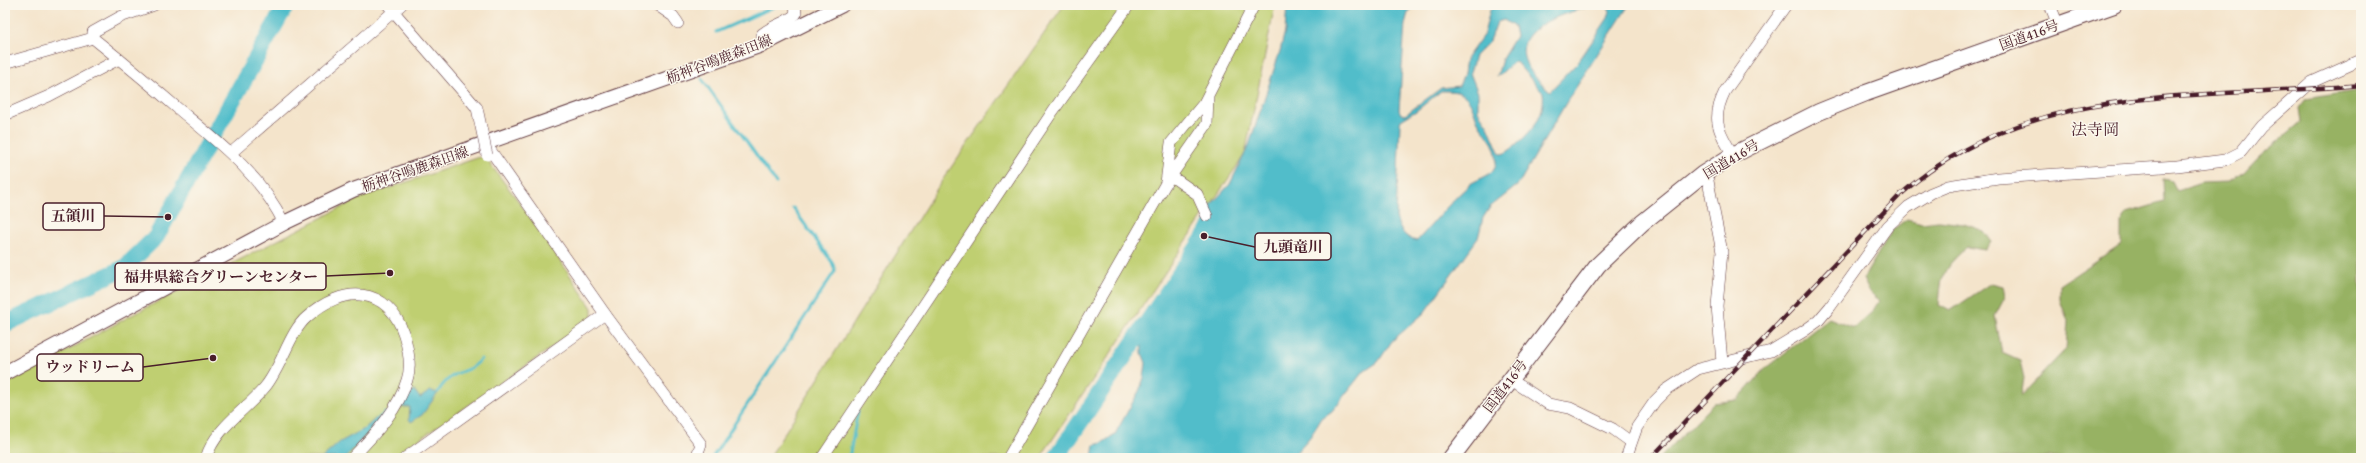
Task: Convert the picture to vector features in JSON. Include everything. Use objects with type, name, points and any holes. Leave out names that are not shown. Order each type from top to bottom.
[{"type":"highway","name":"国道416号","points":[[1451,458],[1598,265],[1642,223],[1703,174],[1733,155],[1790,125],[1860,95],[2114,5]]},
{"type":"main road","name":"栃神谷鳴鹿森田線","points":[[5,373],[284,223],[354,190],[486,150],[762,45],[842,5]]},
{"type":"street","points":[[93,38],[93,32],[102,25],[154,5]]},
{"type":"street","points":[[657,5],[673,16],[678,23]]},
{"type":"street","points":[[762,45],[762,34],[771,27],[791,19],[796,14],[795,5]]},
{"type":"street","points":[[822,458],[1053,111],[1129,5]]},
{"type":"street","points":[[1168,180],[1171,143],[1208,95],[1254,5]]},
{"type":"street","points":[[1733,155],[1719,133],[1716,119],[1717,106],[1725,91],[1786,5]]},
{"type":"street","points":[[2050,5],[2058,25]]},
{"type":"street","points":[[230,152],[394,7],[477,108],[486,150],[701,444],[696,458]]},
{"type":"street","points":[[93,38],[198,126],[219,141],[275,204],[284,223]]},
{"type":"street","points":[[5,63],[93,38]]},
{"type":"street","points":[[5,115],[49,96],[119,59]]},
{"type":"street","points":[[1626,458],[1631,442],[1643,416],[1666,390],[1680,379],[1698,369],[1771,351],[1818,321],[1861,266],[1888,226],[1908,208],[1931,193],[1959,184],[1998,178],[2177,166],[2225,160],[2241,152],[2262,126],[2312,82],[2361,60]]},
{"type":"street","points":[[1008,458],[1168,180],[1207,124],[1208,95]]},
{"type":"street","points":[[1703,174],[1708,181],[1722,252],[1717,306],[1722,362]]},
{"type":"street","points":[[1168,180],[1197,194],[1207,216]]},
{"type":"street","points":[[206,458],[223,429],[256,398],[274,376],[305,318],[324,303],[344,296],[366,295],[384,303],[399,319],[409,349],[408,378],[396,406],[376,433],[352,458]]},
{"type":"street","points":[[405,458],[605,314]]},
{"type":"street","points":[[1510,379],[1548,404],[1570,408],[1613,429],[1631,442]]},
{"type":"green space","points":[[1064,5],[1275,5],[1245,154],[1040,458],[769,458],[943,179]]},
{"type":"green space","points":[[2361,90],[2361,458],[1660,458],[1714,403],[1737,400],[1767,367],[1829,318],[1854,328],[1872,312],[1879,301],[1869,291],[1863,279],[1892,230],[1907,219],[1922,223],[1938,221],[1964,224],[1984,231],[1991,241],[1985,250],[1967,247],[1952,261],[1943,278],[1939,305],[1950,311],[1991,283],[2003,286],[2005,297],[1995,316],[2002,353],[2020,361],[2024,378],[2021,396],[2066,349],[2068,321],[2060,300],[2060,285],[2121,244],[2121,223],[2127,213],[2164,202],[2163,179],[2172,181],[2177,191],[2201,183],[2229,182],[2244,173],[2258,158],[2301,122],[2299,108],[2306,99]]},
{"type":"green space","points":[[480,157],[487,160],[532,219],[592,308],[592,320],[392,458],[5,458],[5,385],[130,316],[360,198]]},
{"type":"water","points":[[1287,5],[1415,5],[1408,13],[1405,24],[1399,110],[1401,114],[1405,115],[1441,88],[1459,86],[1464,74],[1466,59],[1484,34],[1490,10],[1493,5],[1588,5],[1585,8],[1550,20],[1537,28],[1528,37],[1523,48],[1525,60],[1534,75],[1550,91],[1578,62],[1608,18],[1610,11],[1607,5],[1629,5],[1566,103],[1518,185],[1490,207],[1483,218],[1478,238],[1424,313],[1392,341],[1378,362],[1362,373],[1332,411],[1322,418],[1310,437],[1291,458],[1092,458],[1094,445],[1102,443],[1115,434],[1139,391],[1144,378],[1146,363],[1142,353],[1141,334],[1147,317],[1175,272],[1185,267],[1198,253],[1204,240],[1209,207],[1230,184],[1249,145],[1280,51],[1285,31]],"holes":[[[1504,20],[1514,27],[1516,36],[1502,59],[1497,77],[1515,61],[1543,93],[1543,101],[1539,117],[1531,130],[1514,147],[1506,153],[1500,154],[1488,126],[1478,111],[1478,93],[1470,73],[1475,56],[1490,41],[1497,22]],[[1441,91],[1460,93],[1468,99],[1478,122],[1493,144],[1496,154],[1496,162],[1492,171],[1488,175],[1471,183],[1417,241],[1412,240],[1405,235],[1396,217],[1400,123],[1401,120],[1416,111]]]},
{"type":"water","points":[[414,390],[420,398],[430,391],[438,393],[422,415],[411,422],[409,419],[410,407],[401,407],[406,396]]},
{"type":"water","points":[[376,418],[379,421],[345,458],[322,458],[340,442],[364,429]]},
{"type":"waterway","points":[[5,324],[124,268],[156,237],[286,5]]},
{"type":"waterway","points":[[716,32],[778,5]]},
{"type":"waterway","points":[[702,79],[776,183]]},
{"type":"waterway","points":[[712,458],[835,271],[832,262],[793,208]]},
{"type":"waterway","points":[[1056,458],[1218,217]]},
{"type":"waterway","points":[[438,392],[443,384],[450,378],[473,367],[481,359]]},
{"type":"waterway","points":[[849,458],[858,411]]},
{"type":"waterway","points":[[377,420],[385,413]]},
{"type":"railway","points":[[1651,458],[1900,195],[1950,158],[2004,131],[2060,113],[2119,102],[2179,96],[2361,85]]},
{"type":"place","name":"五領川","points":[[168,217]]},
{"type":"place","name":"九頭竜川","points":[[1204,236]]},
{"type":"place","name":"福井県総合グリーンセンター","points":[[390,273]]},
{"type":"place","name":"ウッドリーム","points":[[213,358]]},
{"type":"district","name":"法寺岡","points":[[2095,129]]}]
